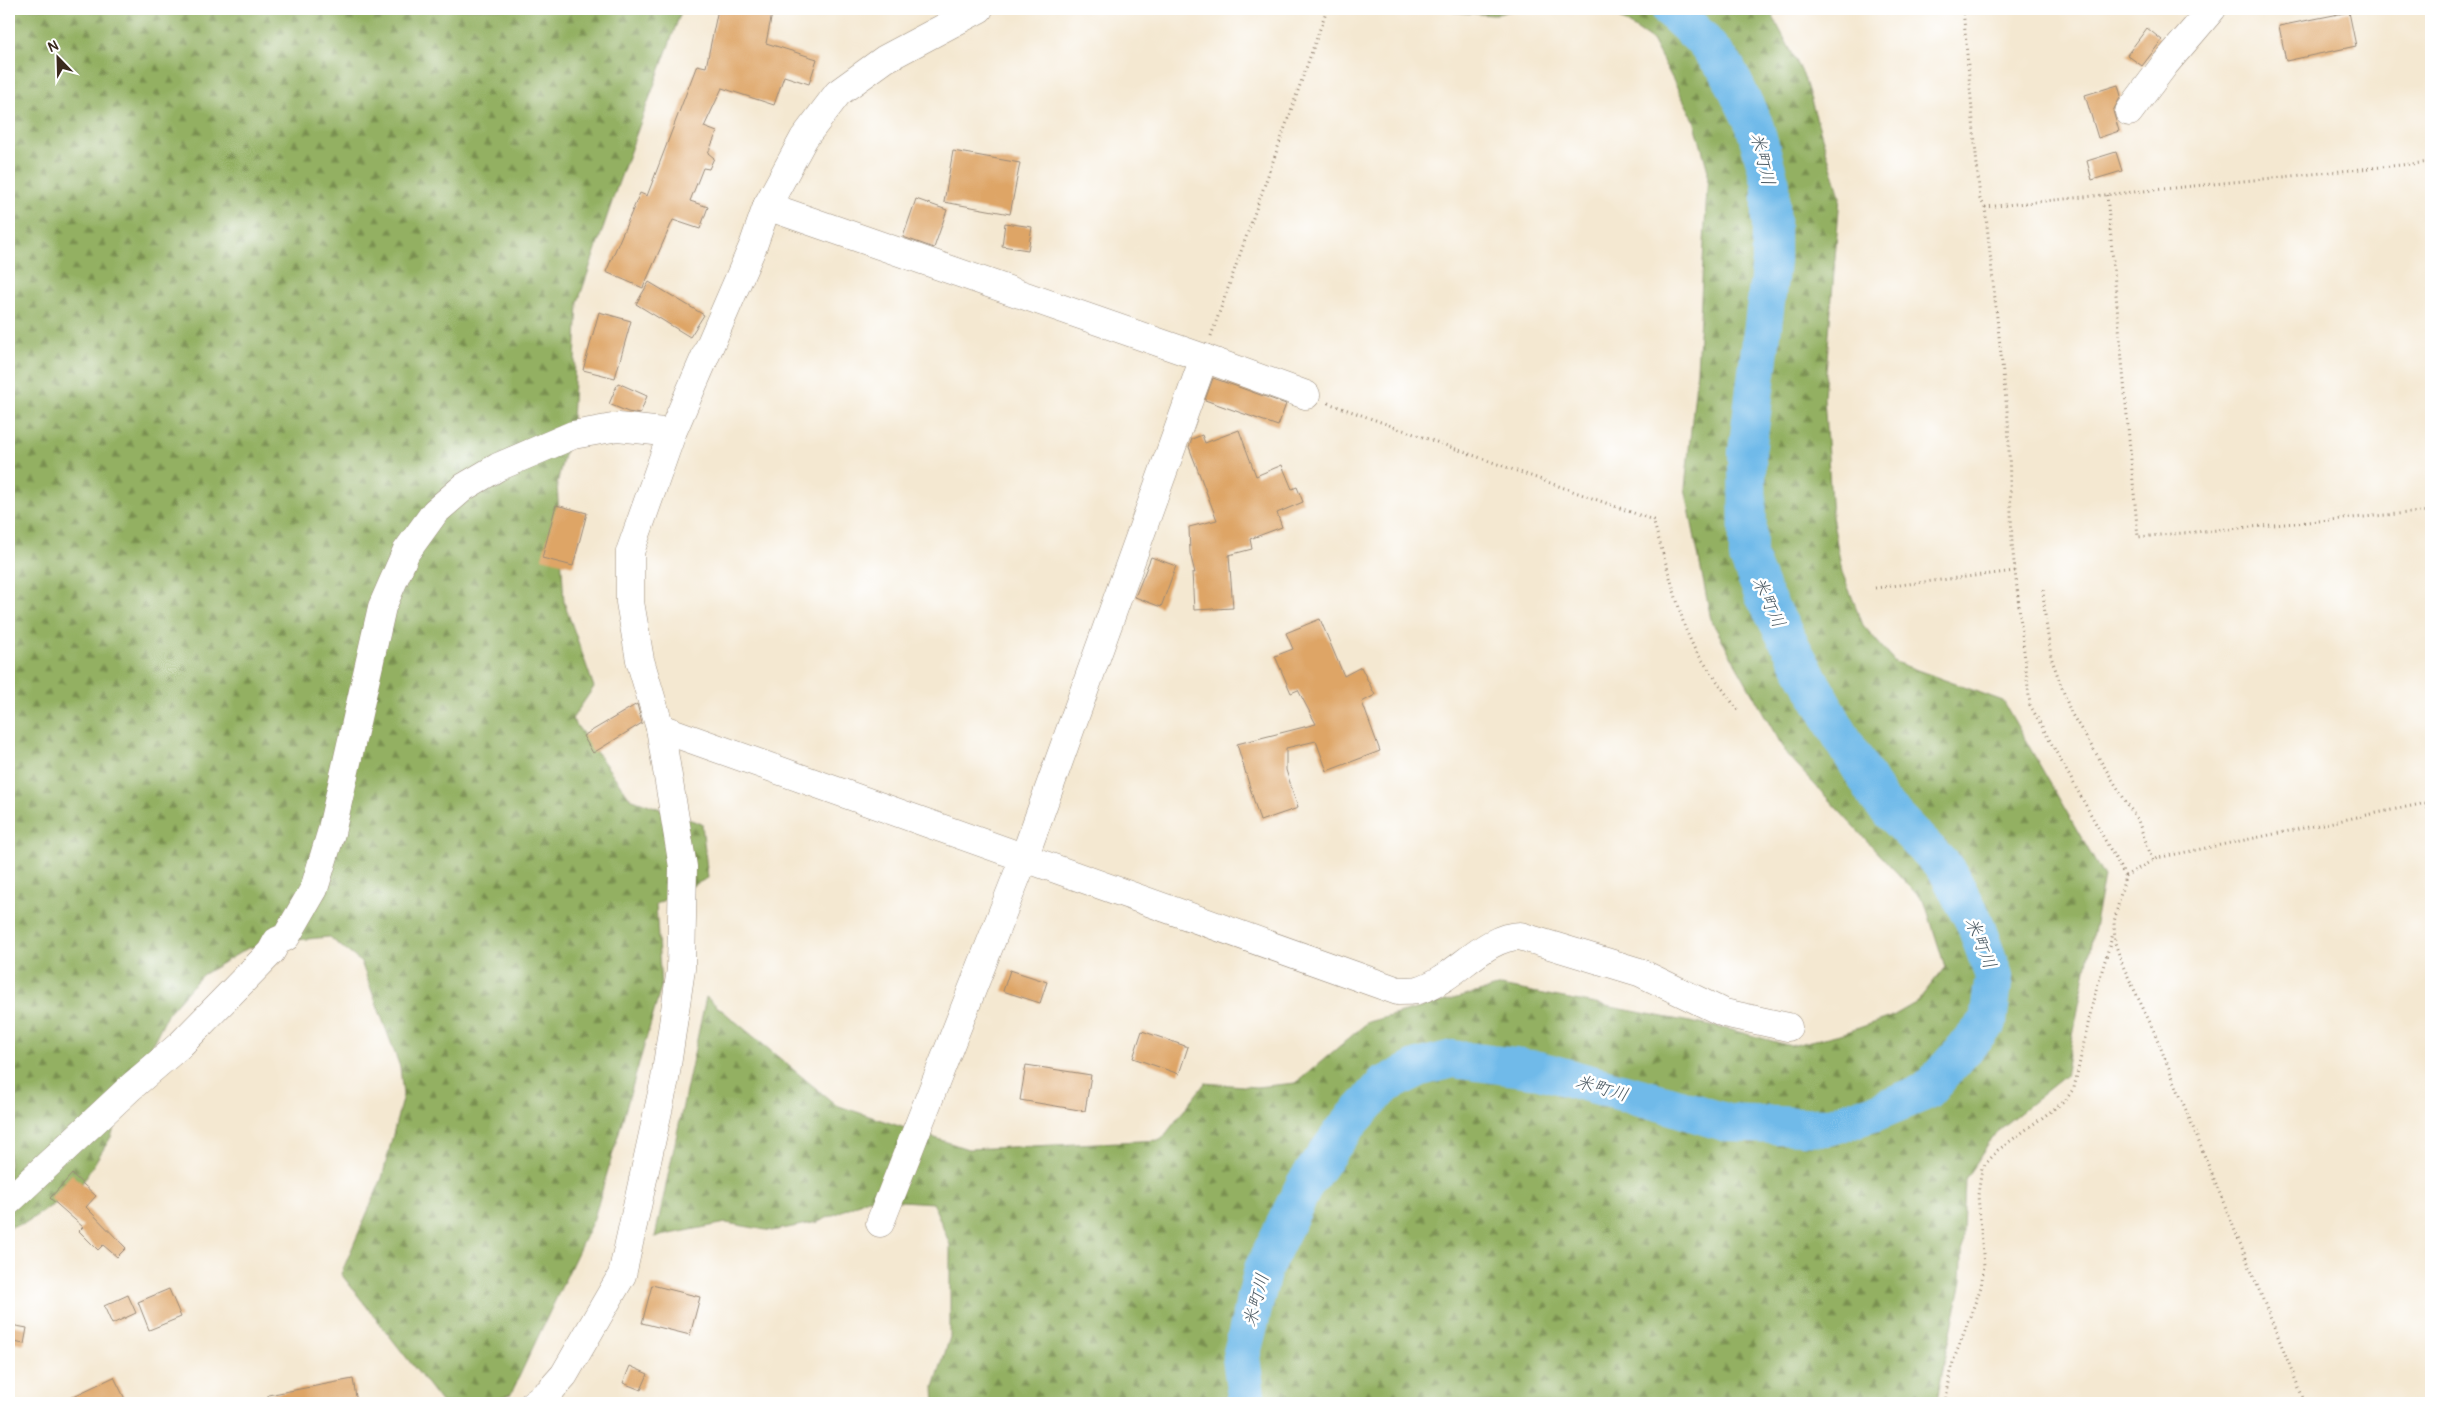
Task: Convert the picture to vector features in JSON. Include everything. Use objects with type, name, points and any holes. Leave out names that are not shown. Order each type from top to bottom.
[{"type":"street","points":[[534,1403],[548,1393],[564,1375],[622,1275],[665,1078],[681,969],[682,868],[660,728],[640,660],[630,602],[630,552],[672,433],[753,246],[767,206],[804,138],[838,93],[885,59],[978,9]]},
{"type":"street","points":[[2130,112],[2165,64],[2212,9]]},
{"type":"street","points":[[767,206],[1306,395]]},
{"type":"street","points":[[880,1222],[1024,858],[1204,358]]},
{"type":"street","points":[[9,1201],[180,1045],[271,952],[277,941],[286,937],[314,889],[331,834],[382,607],[406,552],[435,512],[464,487],[498,467],[573,435],[618,426],[672,433]]},
{"type":"street","points":[[660,728],[1398,991],[1417,990],[1431,985],[1496,942],[1508,936],[1520,936],[1639,972],[1724,1013],[1788,1027]]},
{"type":"path","points":[[1204,358],[1327,9]]},
{"type":"path","points":[[1963,9],[1980,199],[1985,207],[2008,419],[2012,544],[2030,705],[2125,876],[2114,922],[2115,943],[2123,966],[2153,1030],[2305,1403]]},
{"type":"path","points":[[1985,207],[2431,162]]},
{"type":"path","points":[[2107,195],[2138,537],[2431,511]]},
{"type":"path","points":[[1306,395],[1653,520],[1685,628],[1695,650],[1738,712]]},
{"type":"path","points":[[1875,588],[2015,571]]},
{"type":"path","points":[[2043,590],[2044,615],[2051,657],[2071,713],[2138,821],[2153,861]]},
{"type":"path","points":[[2125,876],[2153,861],[2431,802]]},
{"type":"path","points":[[2426,803],[2431,817]]},
{"type":"path","points":[[1945,1403],[1952,1362],[1980,1287],[1984,1266],[1978,1195],[1982,1168],[1998,1150],[2065,1101],[2074,1088],[2094,997],[2114,930]]},
{"type":"green space","points":[[9,9],[682,9],[617,187],[578,302],[572,421],[557,484],[564,602],[594,687],[572,719],[630,798],[702,824],[708,878],[656,904],[661,988],[594,1218],[511,1394],[486,1403],[442,1403],[341,1274],[382,1178],[403,1095],[400,1067],[361,962],[329,937],[276,942],[248,948],[202,975],[168,1013],[124,1101],[111,1137],[79,1188],[25,1223],[9,1227]]},
{"type":"green space","points":[[1451,9],[1517,9],[1494,15],[1453,12]]},
{"type":"green space","points":[[1606,9],[1769,9],[1803,74],[1840,196],[1824,397],[1832,516],[1842,572],[1863,625],[1895,662],[2003,701],[2104,877],[2065,1076],[1999,1129],[1965,1179],[1961,1285],[1936,1403],[935,1403],[934,1387],[950,1337],[950,1245],[933,1203],[868,1199],[818,1222],[772,1231],[726,1223],[655,1237],[706,997],[836,1105],[968,1149],[1161,1140],[1205,1083],[1256,1087],[1296,1083],[1368,1022],[1501,986],[1732,1030],[1791,1046],[1844,1033],[1891,1017],[1917,1002],[1945,967],[1925,903],[1787,755],[1711,620],[1685,488],[1697,370],[1708,171],[1694,120],[1652,40]]},
{"type":"building","points":[[718,9],[773,9],[766,43],[817,59],[809,84],[784,76],[774,105],[722,88],[704,127],[717,132],[708,153],[714,158],[709,169],[703,168],[690,201],[708,207],[700,229],[673,220],[643,288],[606,272],[640,193],[647,196],[697,65],[706,67]]},
{"type":"building","points":[[2349,12],[2356,46],[2286,61],[2279,26]]},
{"type":"building","points":[[2147,28],[2162,40],[2142,66],[2127,55]]},
{"type":"building","points":[[2118,85],[2121,96],[2113,111],[2119,131],[2098,138],[2085,95]]},
{"type":"building","points":[[953,151],[1020,163],[1010,214],[944,202]]},
{"type":"building","points":[[2116,152],[2122,171],[2092,180],[2087,161]]},
{"type":"building","points":[[916,199],[947,210],[934,248],[903,237]]},
{"type":"building","points":[[1005,223],[1032,227],[1028,250],[1002,246]]},
{"type":"building","points":[[649,282],[704,315],[690,337],[636,304]]},
{"type":"building","points":[[599,312],[631,321],[615,378],[583,370]]},
{"type":"building","points":[[1213,378],[1286,404],[1278,426],[1205,400]]},
{"type":"building","points":[[618,383],[647,396],[640,414],[628,412],[609,404]]},
{"type":"building","points":[[1239,430],[1256,476],[1282,465],[1292,489],[1297,487],[1303,502],[1277,513],[1282,527],[1250,539],[1252,549],[1229,555],[1233,608],[1194,610],[1192,572],[1195,573],[1190,553],[1189,527],[1217,520],[1189,447],[1192,439],[1202,435],[1205,443]]},
{"type":"building","points":[[556,505],[587,513],[573,566],[542,558]]},
{"type":"building","points":[[1151,557],[1176,566],[1161,607],[1135,597]]},
{"type":"building","points":[[1320,619],[1344,676],[1361,667],[1375,695],[1362,702],[1380,751],[1327,771],[1316,741],[1286,748],[1286,770],[1298,808],[1260,821],[1237,744],[1316,724],[1298,690],[1291,693],[1275,656],[1293,649],[1286,633]]},
{"type":"building","points":[[637,704],[642,723],[593,753],[583,736]]},
{"type":"building","points":[[1010,970],[1047,982],[1040,1003],[1003,991]]},
{"type":"building","points":[[1142,1031],[1188,1047],[1179,1074],[1133,1058]]},
{"type":"building","points":[[1026,1065],[1091,1075],[1085,1111],[1020,1100]]},
{"type":"building","points":[[72,1174],[96,1196],[86,1207],[126,1248],[117,1257],[103,1245],[98,1250],[79,1231],[83,1227],[50,1198]]},
{"type":"building","points":[[652,1285],[700,1297],[690,1335],[642,1323]]},
{"type":"building","points":[[169,1289],[181,1317],[149,1330],[138,1302]]},
{"type":"building","points":[[128,1295],[136,1313],[112,1324],[104,1306]]},
{"type":"building","points":[[11,1325],[27,1328],[24,1344],[9,1341]]},
{"type":"building","points":[[630,1366],[648,1374],[641,1390],[623,1383]]},
{"type":"building","points":[[114,1377],[127,1403],[59,1403]]},
{"type":"building","points":[[353,1379],[357,1403],[269,1403],[268,1395]]},
{"type":"waterway","name":"米町川","points":[[1247,1403],[1241,1357],[1263,1269],[1305,1184],[1346,1127],[1383,1086],[1418,1068],[1452,1059],[1539,1070],[1666,1104],[1727,1123],[1827,1127],[1876,1112],[1927,1091],[1988,1022],[1994,976],[1974,921],[1947,870],[1880,801],[1836,728],[1794,652],[1763,594],[1748,557],[1747,452],[1771,262],[1771,184],[1754,124],[1727,69],[1700,37],[1670,9]]}]
